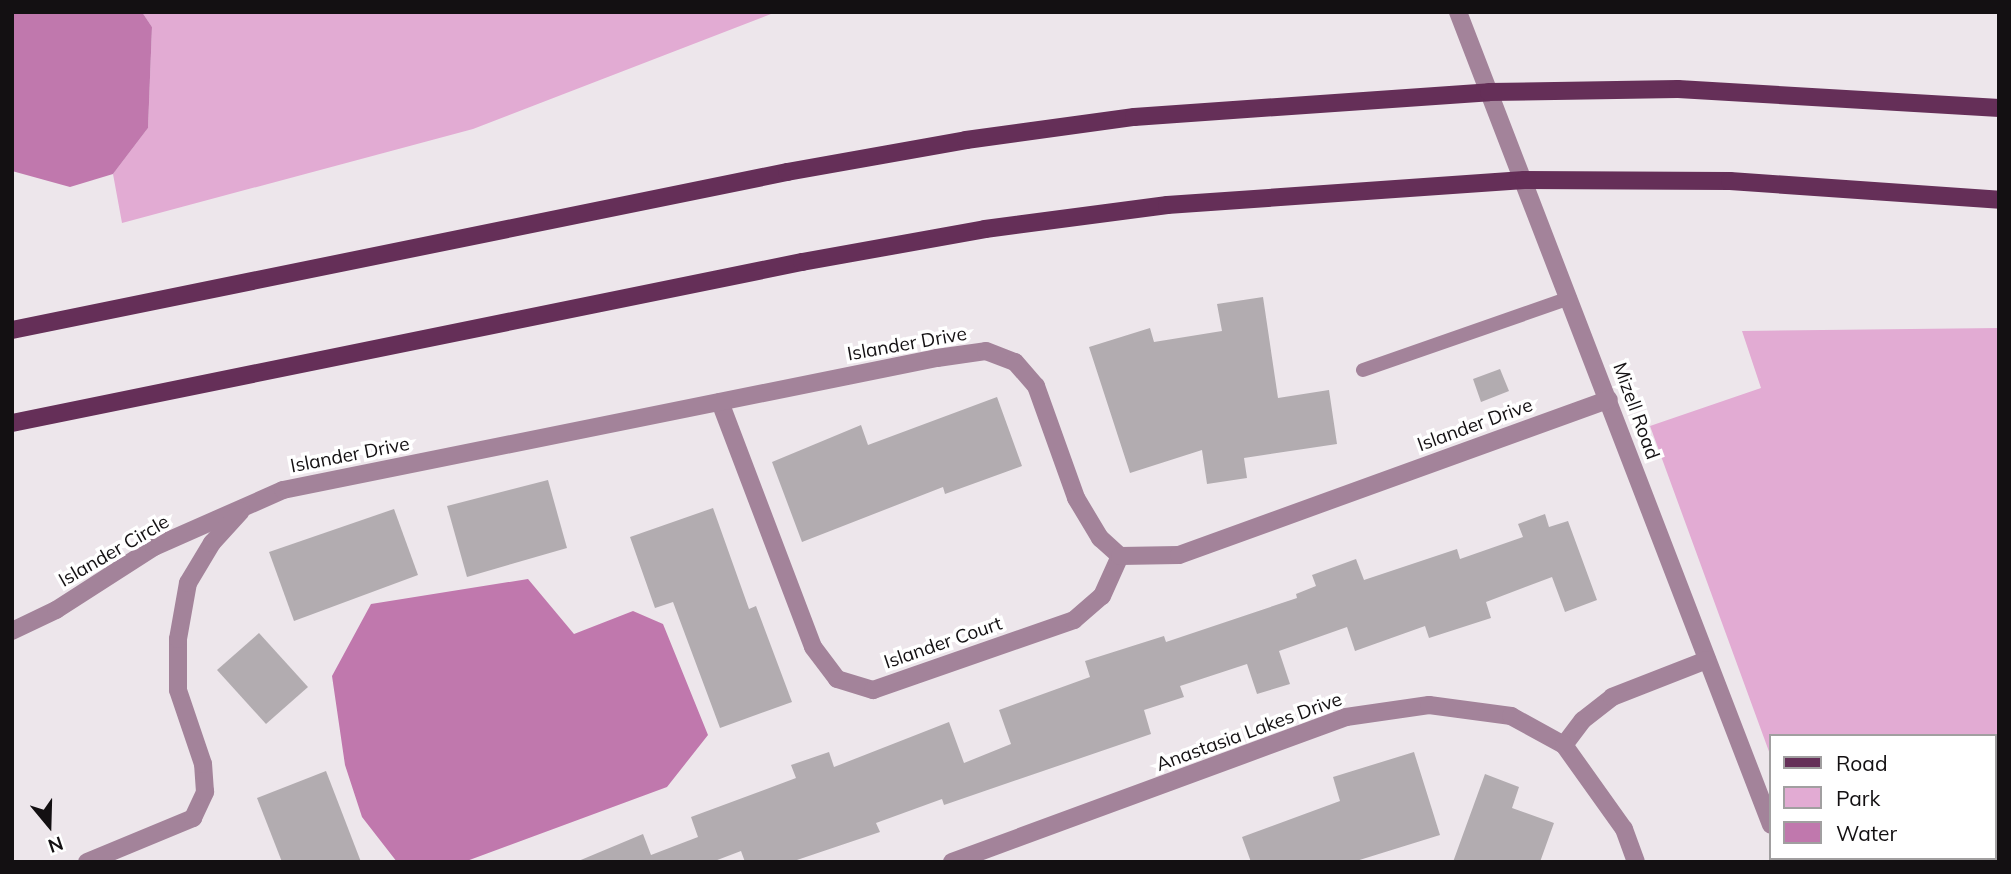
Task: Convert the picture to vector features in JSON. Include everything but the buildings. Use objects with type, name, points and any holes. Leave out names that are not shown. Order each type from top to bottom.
[{"type":"main road","points":[[12,330],[966,140],[1134,117],[1489,92],[1678,89],[1999,108]]},
{"type":"main road","points":[[12,423],[985,229],[1167,205],[1524,180],[1730,181],[1999,200]]},
{"type":"street","name":"Mizell Road","points":[[1458,12],[1770,822]]},
{"type":"street","name":"Islander Drive","points":[[246,506],[283,490],[986,351],[1015,362],[1036,386],[1076,498],[1100,538],[1121,556],[1179,555],[1609,399]]},
{"type":"street","name":"Islander Court","points":[[720,402],[813,647],[837,679],[873,690],[1074,620],[1102,596],[1121,556]]},
{"type":"street","points":[[87,862],[193,818],[205,792],[203,764],[178,690],[178,639],[188,583],[212,543],[246,506]]},
{"type":"street","name":"Islander Circle","points":[[12,631],[56,610],[154,547],[246,506]]},
{"type":"street","points":[[1564,745],[1583,720],[1612,696],[1707,660]]},
{"type":"street","name":"Anastasia Lakes Drive","points":[[952,862],[1346,717],[1394,707],[1460,706],[1511,716],[1564,745],[1624,829],[1636,862]]},
{"type":"lane","points":[[1363,370],[1570,298]]},
{"type":"green space","points":[[142,12],[776,12],[473,129],[122,223],[113,174],[148,128],[152,27]]},
{"type":"green space","points":[[1999,328],[1999,862],[1809,860],[1997,860],[1997,734],[1770,734],[1770,754],[1650,426],[1761,388],[1742,331]]},
{"type":"water","points":[[12,12],[142,12],[152,27],[148,128],[113,174],[70,187],[12,171]]},
{"type":"water","points":[[528,579],[574,634],[633,611],[663,624],[708,735],[667,787],[464,862],[397,862],[362,817],[345,765],[332,676],[371,604]]}]
